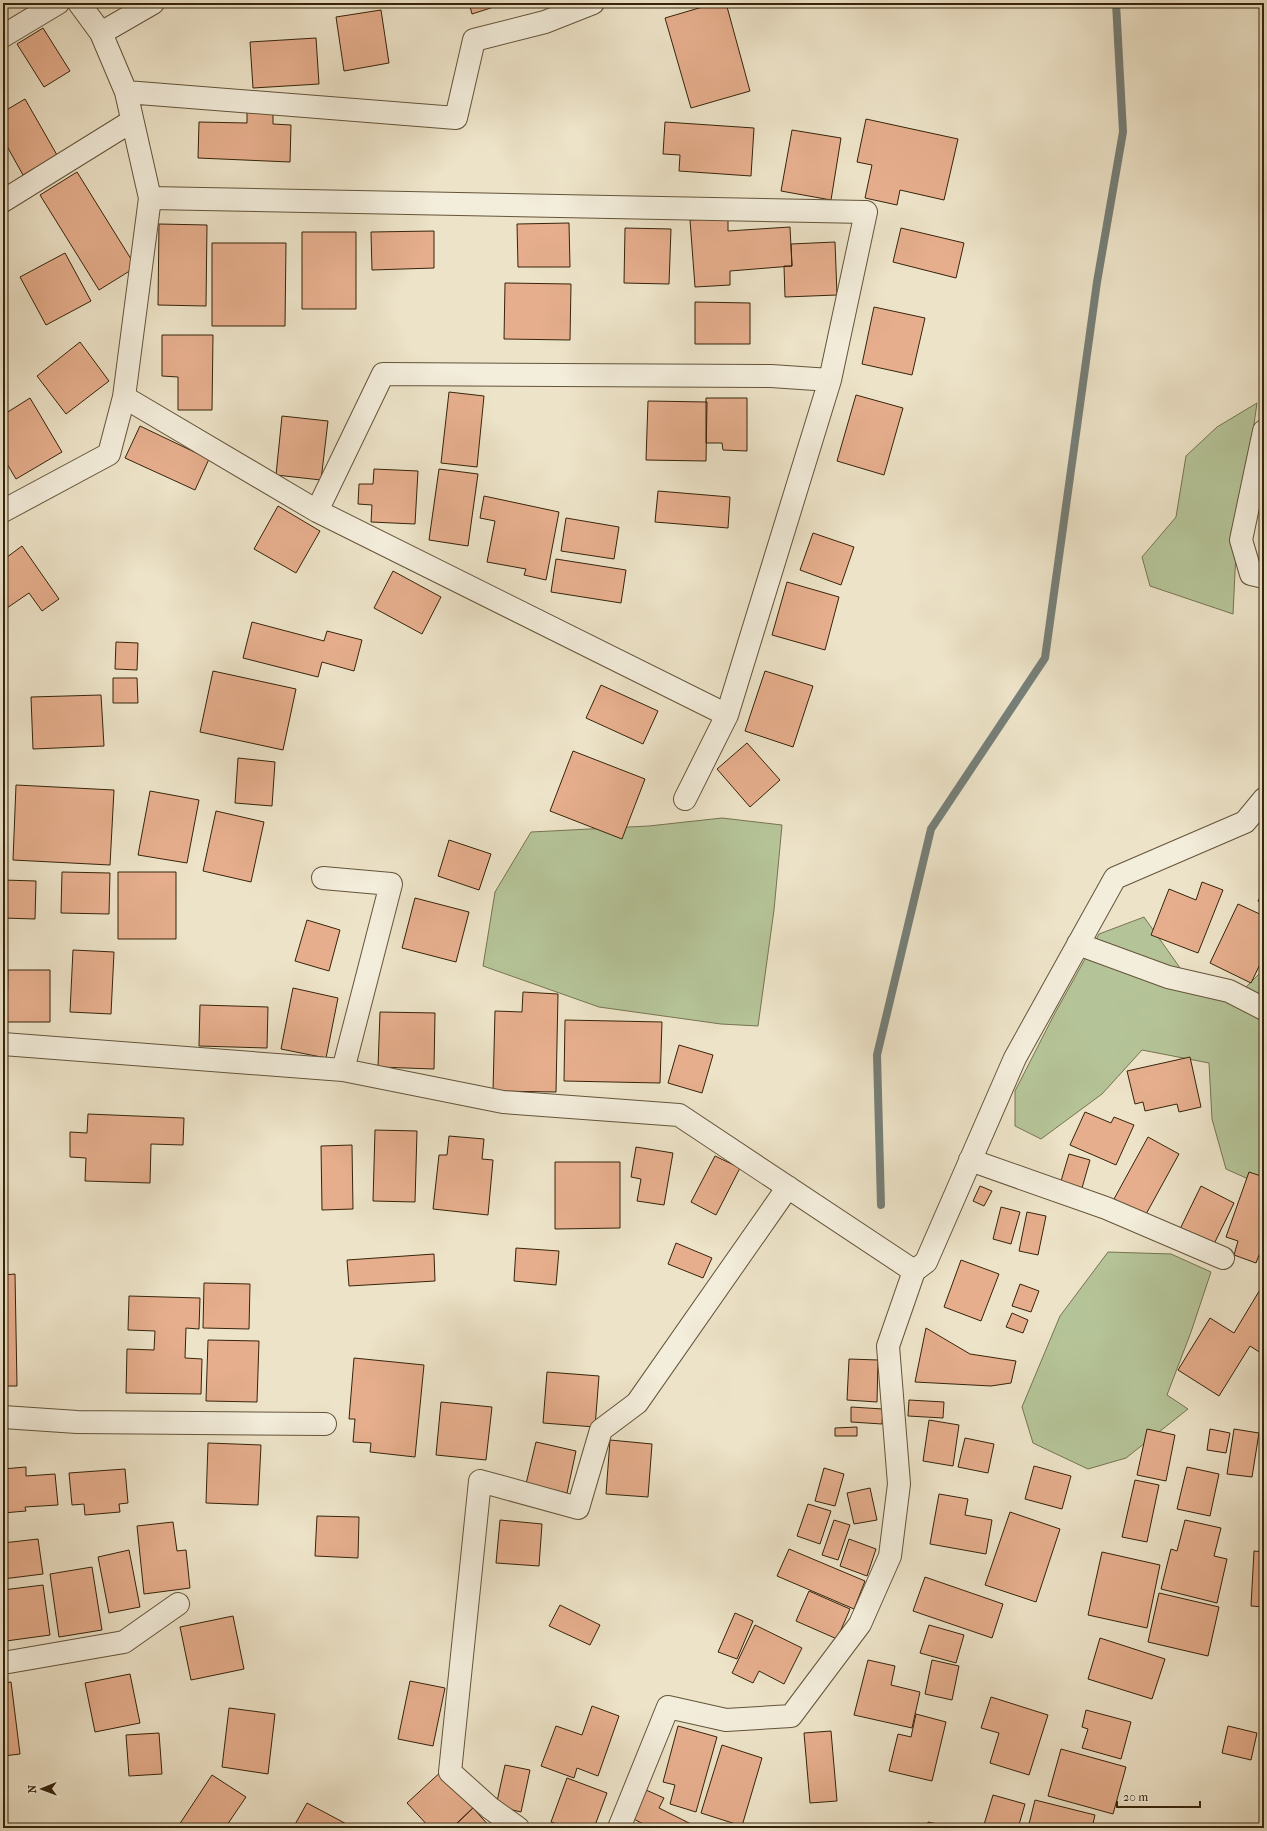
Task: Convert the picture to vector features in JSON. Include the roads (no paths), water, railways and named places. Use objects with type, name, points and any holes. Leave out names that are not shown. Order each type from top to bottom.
[{"type":"street","points":[[3,36],[58,3]]},
{"type":"street","points":[[3,511],[109,454],[124,397],[150,198],[126,92],[102,33],[79,3]]},
{"type":"street","points":[[102,33],[153,3]]},
{"type":"street","points":[[126,92],[456,118],[474,40],[545,22],[593,3]]},
{"type":"street","points":[[3,201],[132,121]]},
{"type":"street","points":[[150,198],[866,212],[830,380],[727,715],[685,799]]},
{"type":"street","points":[[317,511],[383,374],[772,376],[830,380]]},
{"type":"street","points":[[124,397],[317,511],[727,715]]},
{"type":"street","points":[[1264,431],[1241,540],[1251,574],[1264,577]]},
{"type":"street","points":[[619,1828],[668,1707],[726,1720],[791,1716],[860,1624],[890,1556],[899,1484],[888,1346],[914,1271],[926,1262],[1015,1058],[1115,878],[1245,822],[1264,799]]},
{"type":"street","points":[[323,878],[391,884],[343,1070]]},
{"type":"street","points":[[1078,944],[1168,977],[1229,991],[1264,1009]]},
{"type":"street","points":[[3,1044],[343,1070],[503,1102],[679,1115],[914,1271]]},
{"type":"street","points":[[970,1160],[1106,1208],[1222,1258]]},
{"type":"street","points":[[518,1828],[490,1808],[450,1772],[480,1481],[578,1508],[601,1430],[638,1403],[788,1187]]},
{"type":"street","points":[[3,1417],[77,1422],[325,1424]]},
{"type":"street","points":[[3,1663],[124,1642],[178,1604]]},
{"type":"waterway","points":[[881,1205],[877,1055],[931,829],[1045,658],[1097,282],[1123,132],[1116,3]]}]
